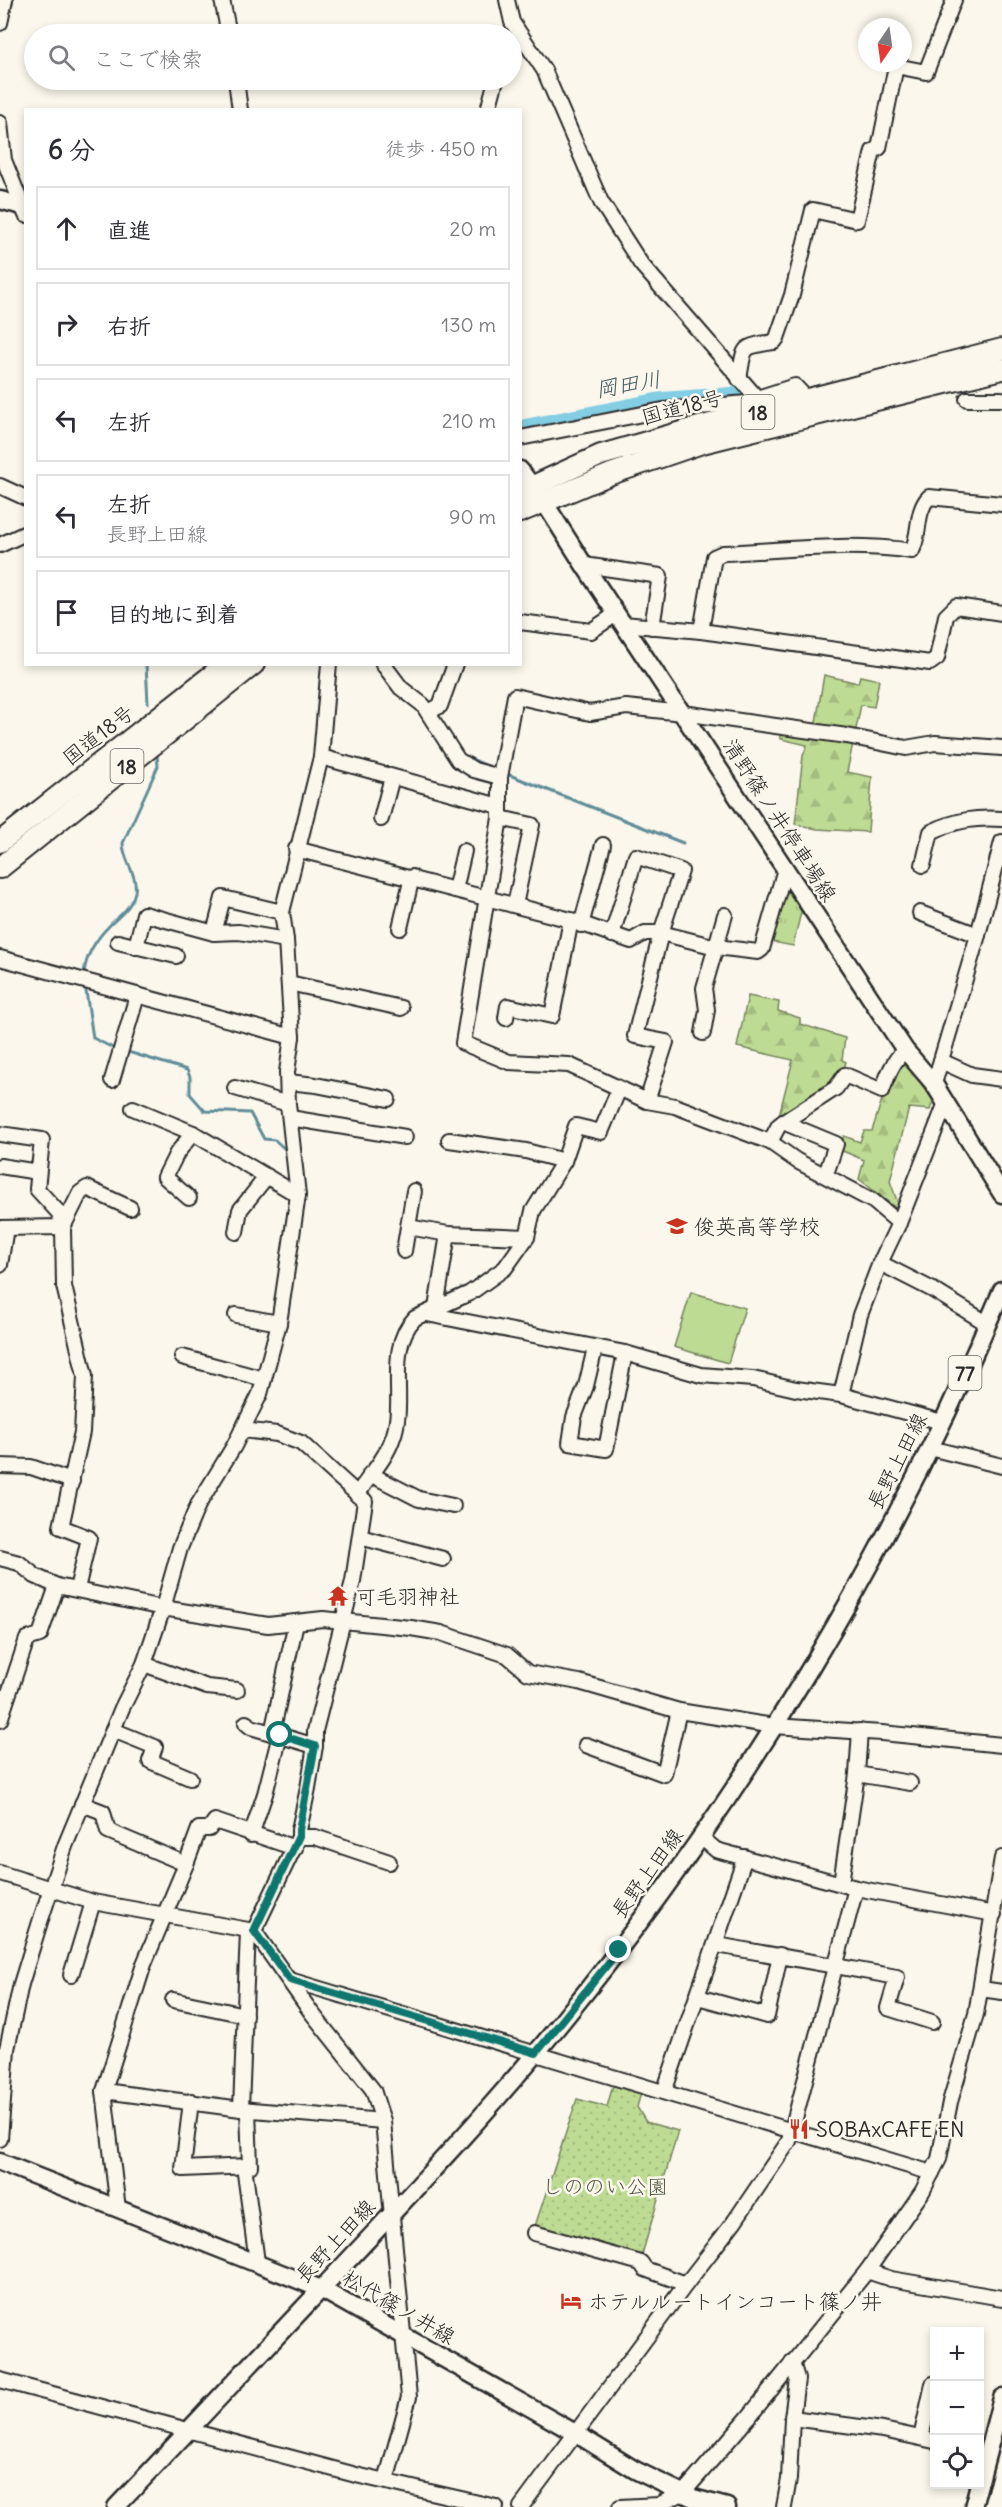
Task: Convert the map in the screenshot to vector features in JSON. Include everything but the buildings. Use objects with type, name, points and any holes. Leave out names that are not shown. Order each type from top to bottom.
[{"type":"highway","name":"国道18号","points":[[522,509],[532,494],[601,455],[1002,349]]},
{"type":"highway","name":"国道18号","points":[[532,494],[611,474],[702,443],[1002,369]]},
{"type":"highway","name":"国道18号","points":[[0,842],[223,666]]},
{"type":"highway","name":"国道18号","points":[[0,868],[252,666]]},
{"type":"main road","points":[[0,200],[24,209]]},
{"type":"main road","name":"清野篠ノ井停車場線","points":[[522,474],[532,494],[584,565],[905,1050],[934,1084],[1002,1194]]},
{"type":"main road","name":"長野上田線","points":[[116,2507],[486,2112],[619,1950],[701,1837],[774,1726],[851,1598],[930,1448],[1002,1290]]},
{"type":"main road","name":"松代篠ノ井線","points":[[0,2162],[321,2289],[575,2433],[635,2470],[684,2493],[727,2507]]},
{"type":"main road","points":[[984,2449],[1002,2398]]},
{"type":"main road","points":[[973,2507],[978,2489]]},
{"type":"street","points":[[0,23],[5,0]]},
{"type":"street","points":[[222,0],[227,24]]},
{"type":"street","points":[[507,0],[509,24]]},
{"type":"street","points":[[739,379],[744,351],[749,346],[774,342],[777,338],[792,295],[813,210],[857,220],[873,151],[879,148],[896,66],[926,72],[954,0]]},
{"type":"street","points":[[522,44],[544,70],[601,202],[641,264],[757,398]]},
{"type":"street","points":[[237,90],[240,108]]},
{"type":"street","points":[[489,108],[493,90]]},
{"type":"street","points":[[0,123],[4,160],[24,209]]},
{"type":"street","points":[[522,438],[663,410],[747,403],[795,386],[807,399]]},
{"type":"street","points":[[967,399],[1002,399]]},
{"type":"street","points":[[0,486],[24,497]]},
{"type":"street","points":[[700,631],[714,557],[723,553],[822,546],[912,551],[917,540],[921,505],[929,497],[1002,504]]},
{"type":"street","points":[[0,546],[24,534]]},
{"type":"street","points":[[584,565],[660,576],[652,627]]},
{"type":"street","points":[[522,622],[591,631],[620,619],[652,627],[700,631],[930,663],[937,658],[946,616],[956,606],[1002,613]]},
{"type":"street","points":[[0,2139],[7,2049],[21,1984],[51,1889],[82,1804],[144,1664],[180,1548],[198,1505],[260,1395],[279,1323],[298,1195],[289,1111],[287,1072],[292,1036],[282,912],[321,757],[329,666]]},
{"type":"street","points":[[384,666],[401,688],[423,705],[458,759],[474,770],[500,777]]},
{"type":"street","points":[[428,712],[440,706],[454,666]]},
{"type":"street","points":[[899,1223],[873,1201],[797,1161],[770,1142],[675,1106],[647,1101],[568,1065],[509,1062],[463,1043],[488,899],[499,812],[500,777],[514,696],[590,713],[626,707],[683,713],[847,736],[906,748],[935,743],[1002,748]]},
{"type":"street","points":[[321,757],[392,777],[532,825],[515,905]]},
{"type":"street","points":[[381,819],[392,777]]},
{"type":"street","points":[[923,865],[932,832],[949,823],[976,817],[1002,819]]},
{"type":"street","points":[[934,1084],[978,935],[1002,842]]},
{"type":"street","points":[[506,1018],[508,1006],[552,1016],[576,922],[603,845]]},
{"type":"street","points":[[296,849],[515,905],[576,922],[631,941],[645,933],[661,933],[716,946],[758,952],[762,949],[785,869]]},
{"type":"street","points":[[455,890],[464,851]]},
{"type":"street","points":[[612,935],[636,856],[681,871],[661,933],[635,1036],[666,1042],[647,1101]]},
{"type":"street","points":[[400,928],[412,878]]},
{"type":"street","points":[[214,933],[223,898],[282,912]]},
{"type":"street","points":[[136,947],[144,914],[214,933],[239,932],[286,940]]},
{"type":"street","points":[[920,914],[978,935]]},
{"type":"street","points":[[703,1033],[707,1010],[704,988],[725,915]]},
{"type":"street","points":[[118,942],[176,956]]},
{"type":"street","points":[[0,958],[292,1036]]},
{"type":"street","points":[[289,983],[401,1008]]},
{"type":"street","points":[[113,1080],[137,996]]},
{"type":"street","points":[[770,1142],[779,1125],[836,1088],[845,1076],[882,1091],[894,1065],[905,1050]]},
{"type":"street","points":[[941,1061],[972,1075],[1002,1079]]},
{"type":"street","points":[[288,1082],[388,1099]]},
{"type":"street","points":[[235,1088],[289,1111],[405,1137]]},
{"type":"street","points":[[357,1495],[393,1439],[397,1415],[399,1349],[408,1324],[415,1318],[470,1293],[501,1272],[518,1253],[527,1237],[533,1211],[564,1161],[576,1126],[601,1132],[619,1089]]},
{"type":"street","points":[[842,1395],[860,1315],[945,1105]]},
{"type":"street","points":[[133,1108],[194,1133],[298,1195]]},
{"type":"street","points":[[783,1122],[836,1144],[828,1168]]},
{"type":"street","points":[[189,1198],[165,1177],[177,1153],[194,1133]]},
{"type":"street","points":[[0,1134],[42,1140],[37,1189],[59,1213],[63,1227],[64,1286],[85,1376],[82,1432],[61,1527],[89,1538],[77,1588]]},
{"type":"street","points":[[449,1140],[526,1151],[564,1161]]},
{"type":"street","points":[[0,1166],[38,1172]]},
{"type":"street","points":[[235,1231],[240,1210],[267,1176]]},
{"type":"street","points":[[63,1227],[80,1193],[87,1188],[130,1208]]},
{"type":"street","points":[[404,1251],[414,1191]]},
{"type":"street","points":[[0,1264],[3,1228],[63,1227]]},
{"type":"street","points":[[408,1227],[448,1234],[527,1237]]},
{"type":"street","points":[[432,1311],[448,1234]]},
{"type":"street","points":[[880,1263],[933,1290],[988,1324]]},
{"type":"street","points":[[432,1311],[625,1353],[701,1375],[753,1379],[796,1389],[842,1395],[942,1422]]},
{"type":"street","points":[[236,1315],[279,1323]]},
{"type":"street","points":[[595,1348],[586,1386],[574,1417],[570,1443],[606,1449],[625,1353]]},
{"type":"street","points":[[182,1357],[264,1378]]},
{"type":"street","points":[[191,2101],[183,2169],[250,2166],[244,2109],[245,2015],[251,1931],[297,1842],[315,1746],[315,1731],[344,1620],[365,1501],[301,1443],[277,1434],[242,1430]]},
{"type":"street","points":[[930,1448],[1002,1466]]},
{"type":"street","points":[[0,1466],[31,1467],[72,1481]]},
{"type":"street","points":[[370,1474],[419,1499],[453,1506]]},
{"type":"street","points":[[360,1537],[443,1559]]},
{"type":"street","points":[[0,1558],[19,1563],[36,1576],[57,1586],[77,1588],[163,1608],[268,1625],[323,1619],[441,1633],[507,1655],[528,1673],[579,1682],[679,1711],[774,1726],[860,1731],[1002,1745]]},
{"type":"street","points":[[0,1720],[27,1639],[40,1635],[57,1586]]},
{"type":"street","points":[[251,1835],[266,1794],[296,1622]]},
{"type":"street","points":[[144,1664],[207,1687],[237,1690]]},
{"type":"street","points":[[586,1745],[664,1774],[679,1711]]},
{"type":"street","points":[[246,1723],[251,1727],[315,1746]]},
{"type":"street","points":[[113,1730],[155,1747],[150,1761],[190,1778]]},
{"type":"street","points":[[841,1883],[857,1774],[860,1731]]},
{"type":"street","points":[[857,1774],[910,1783]]},
{"type":"street","points":[[82,1804],[103,1812],[108,1831],[186,1864]]},
{"type":"street","points":[[118,2210],[104,2091],[144,1964],[199,1830],[209,1829],[215,1821],[251,1835],[297,1842],[315,1837],[389,1862]]},
{"type":"street","points":[[701,1837],[716,1850],[856,1888],[994,1914]]},
{"type":"street","points":[[664,2092],[717,1945],[745,1857]]},
{"type":"street","points":[[620,2507],[658,2506],[684,2493],[867,2271],[922,2192],[939,2159],[950,2102],[981,1989],[1002,1858]]},
{"type":"street","points":[[0,1873],[93,1902],[164,1913],[251,1931],[373,2090],[383,2121],[409,2397],[386,2481]]},
{"type":"street","points":[[521,2507],[734,2222],[789,2141],[856,1888]]},
{"type":"street","points":[[71,1975],[93,1902]]},
{"type":"street","points":[[717,1945],[897,1977],[888,2008],[933,2022]]},
{"type":"street","points":[[698,1997],[767,2016],[780,1955]]},
{"type":"street","points":[[290,1980],[932,2173]]},
{"type":"street","points":[[981,1989],[1002,1992]]},
{"type":"street","points":[[173,2000],[245,2015]]},
{"type":"street","points":[[104,2091],[244,2109],[383,2121]]},
{"type":"street","points":[[244,2166],[257,2262]]},
{"type":"street","points":[[534,2233],[641,2264],[645,2269],[686,2284]]},
{"type":"street","points":[[867,2271],[891,2278],[1002,2298]]},
{"type":"street","points":[[784,2507],[789,2479],[792,2418],[797,2379],[792,2362]]},
{"type":"street","points":[[0,2380],[56,2397],[356,2475],[496,2507]]},
{"type":"street","points":[[792,2418],[883,2430],[928,2440],[930,2418]]},
{"type":"green space","points":[[824,675],[858,683],[860,676],[879,680],[874,707],[861,705],[847,772],[872,777],[868,832],[817,829],[795,824],[803,756],[807,745],[781,739],[779,729],[814,734]]},
{"type":"green space","points":[[785,878],[803,904],[793,946],[767,941]]},
{"type":"green space","points":[[748,996],[779,1002],[778,1011],[800,1018],[800,1024],[845,1038],[842,1060],[846,1062],[836,1082],[819,1098],[777,1123],[793,1060],[737,1047]]},
{"type":"green space","points":[[902,1057],[933,1100],[930,1110],[909,1108],[890,1181],[901,1212],[859,1179],[864,1160],[838,1149],[844,1136],[860,1142],[864,1131],[872,1131],[884,1093]]},
{"type":"green space","points":[[691,1292],[745,1308],[728,1363],[674,1347]]},
{"type":"green space","name":"しののい公園","points":[[613,2085],[641,2093],[637,2107],[646,2122],[678,2131],[641,2258],[535,2226],[577,2099],[607,2107]]},
{"type":"waterway","name":"岡田川","points":[[522,429],[661,401],[746,395]]},
{"type":"waterway","points":[[146,666],[148,703]]},
{"type":"waterway","points":[[459,749],[463,755],[492,768]]},
{"type":"waterway","points":[[84,973],[87,960],[97,941],[125,911],[133,898],[134,879],[125,856],[123,843],[158,766],[157,754]]},
{"type":"waterway","points":[[507,774],[683,843]]},
{"type":"waterway","points":[[86,991],[93,1038],[115,1049]]},
{"type":"waterway","points":[[128,1052],[187,1070],[190,1077],[190,1094],[205,1111],[250,1113],[264,1139],[275,1140],[289,1153]]},
{"type":"waterway","points":[[286,1227],[290,1201]]},
{"type":"place","name":"俊英高等学校","points":[[677,1226]]},
{"type":"place","name":"可毛羽神社","points":[[338,1596]]},
{"type":"place","name":"SOBAxCAFE EN","points":[[799,2129]]},
{"type":"place","name":"ホテルルートインコート篠ノ井","points":[[571,2301]]},
{"type":"route","points":[[280,1735],[315,1746],[299,1836],[254,1931],[290,1980],[536,2053],[619,1950]]}]
